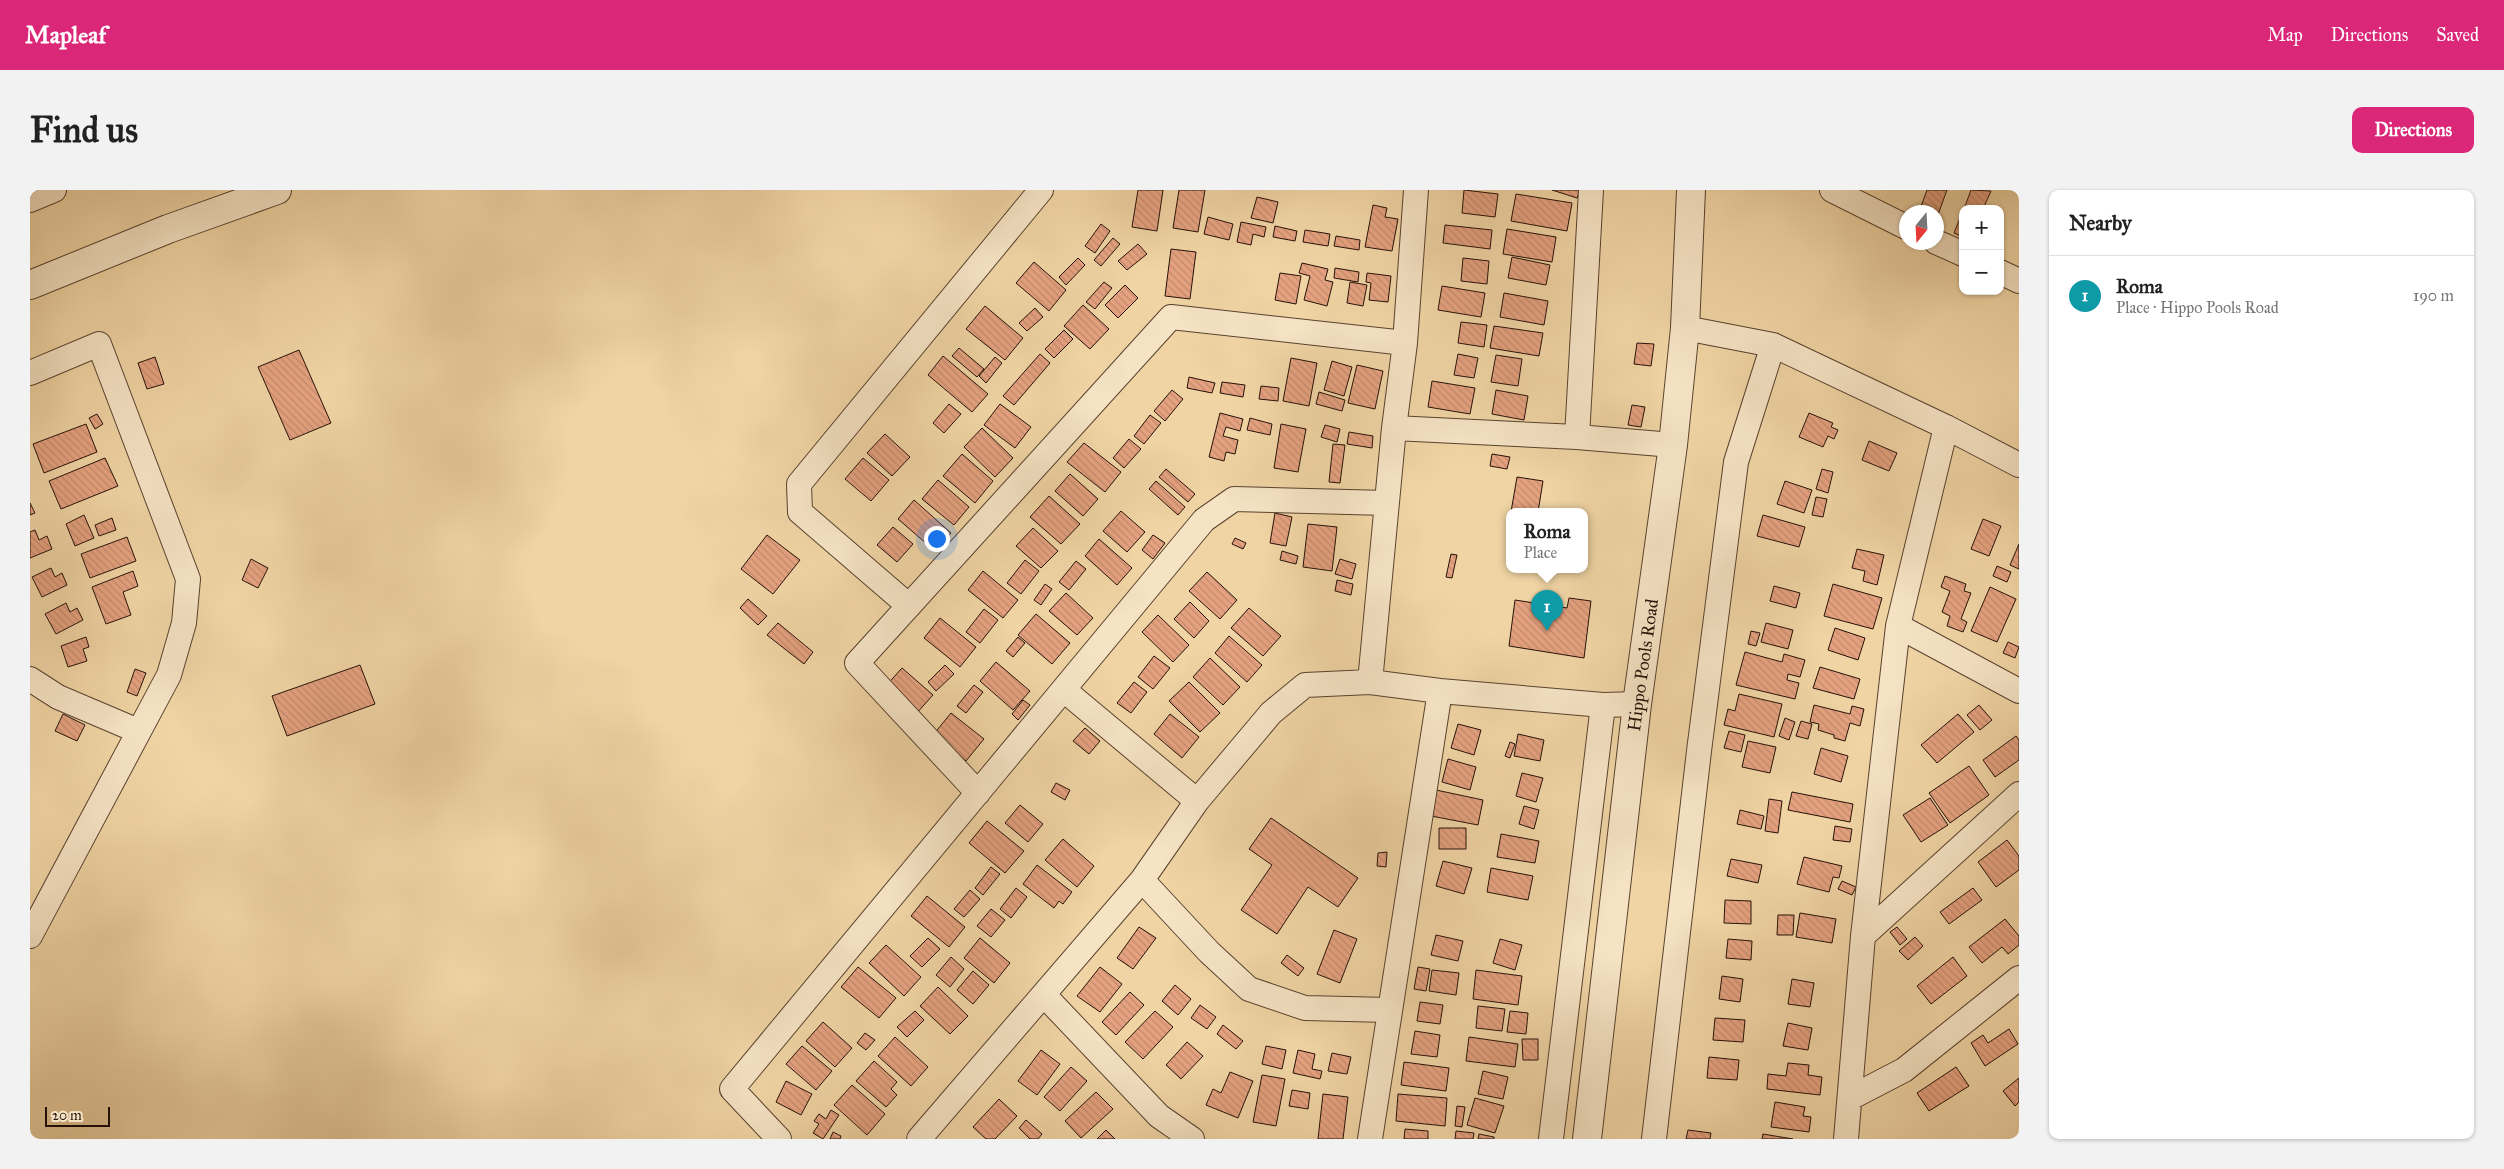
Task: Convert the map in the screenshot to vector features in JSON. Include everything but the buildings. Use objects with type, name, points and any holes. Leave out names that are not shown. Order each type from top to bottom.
[{"type":"street","points":[[30,200],[54,190]]},
{"type":"street","points":[[30,284],[168,229],[277,190]]},
{"type":"street","points":[[910,606],[800,512],[799,484],[1041,190]]},
{"type":"street","points":[[1370,682],[1394,428],[1405,343],[1416,190]]},
{"type":"street","points":[[1577,437],[1591,190]]},
{"type":"street","name":"Hippo Pools Road","points":[[1587,1139],[1638,704],[1673,445],[1685,328],[1691,190]]},
{"type":"street","points":[[1832,190],[1865,198],[1899,222]]},
{"type":"street","points":[[1944,246],[1959,252]]},
{"type":"street","points":[[2004,274],[2019,281]]},
{"type":"street","points":[[978,793],[857,664],[1171,317],[1405,343]]},
{"type":"street","points":[[1685,328],[1773,345],[1946,427],[2019,465]]},
{"type":"street","points":[[30,373],[99,344],[188,579],[184,623],[169,675],[30,936]]},
{"type":"street","points":[[1654,1139],[1699,751],[1736,462],[1773,345]]},
{"type":"street","points":[[1846,1139],[1862,936],[1898,626],[1946,427]]},
{"type":"street","points":[[1394,428],[1577,437],[1673,445]]},
{"type":"street","points":[[779,1139],[732,1089],[1204,520],[1234,499],[1387,503]]},
{"type":"street","points":[[1898,626],[2019,691]]},
{"type":"street","points":[[30,679],[58,697],[138,731]]},
{"type":"street","points":[[924,1137],[1142,880],[1197,801],[1271,713],[1305,684],[1370,682],[1440,691],[1603,704],[1638,704]]},
{"type":"street","points":[[1064,690],[1197,801]]},
{"type":"street","points":[[1370,1139],[1440,691]]},
{"type":"street","points":[[1551,1139],[1603,704]]},
{"type":"street","points":[[1862,936],[2019,794]]},
{"type":"street","points":[[1142,880],[1209,952],[1249,989],[1305,1008],[1389,1010]]},
{"type":"street","points":[[1850,1098],[1904,1070],[2019,978]]},
{"type":"street","points":[[1044,995],[1159,1116],[1192,1139]]},
{"type":"place","name":"Roma","points":[[1547,631]]}]
